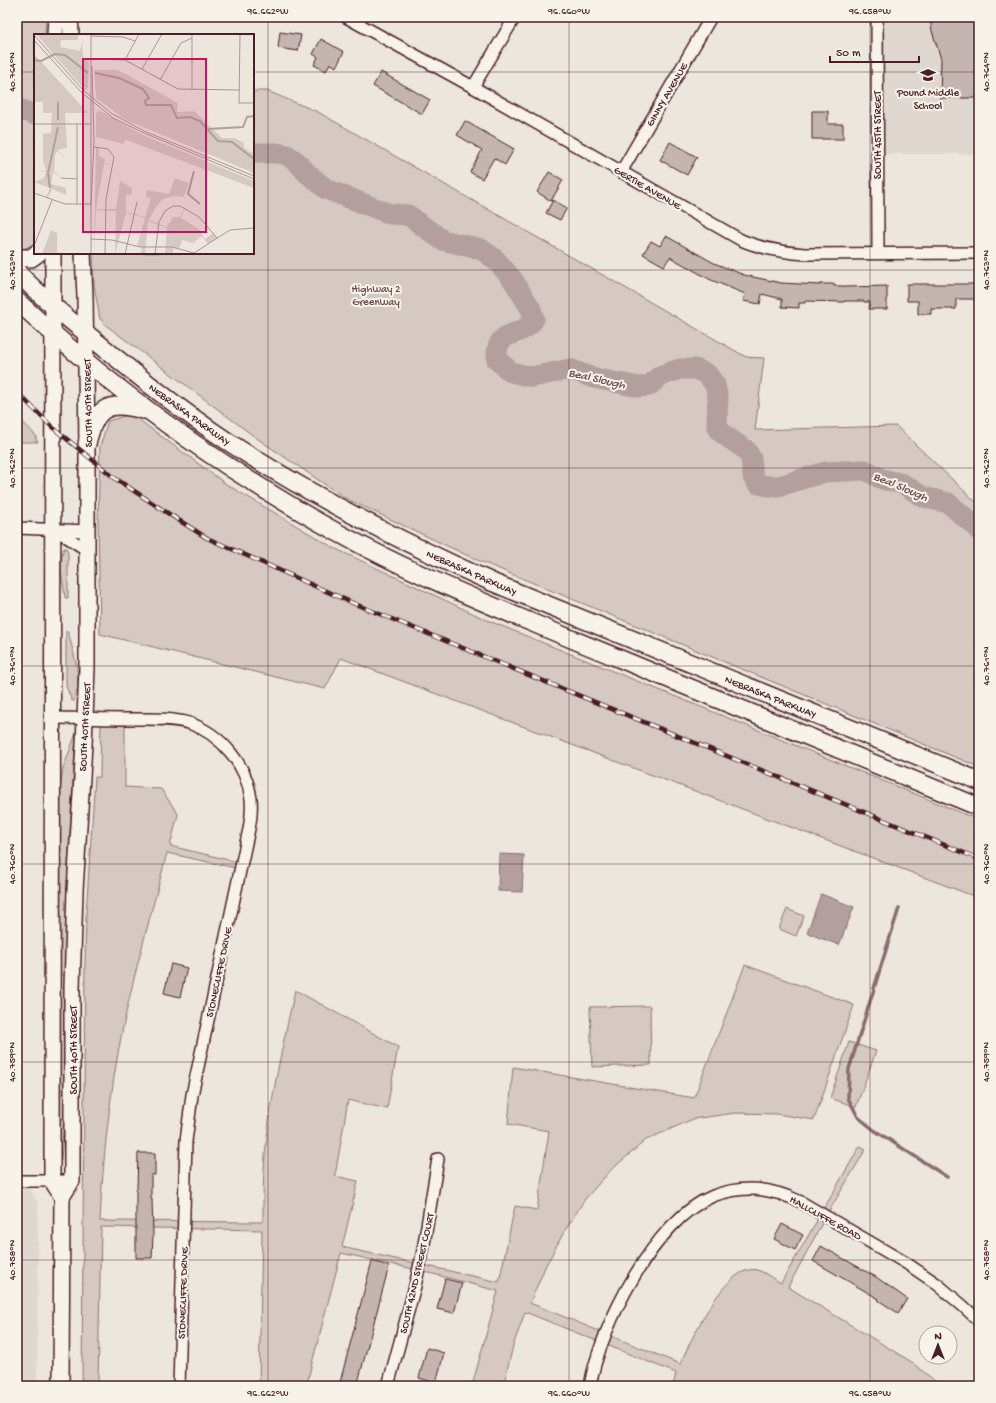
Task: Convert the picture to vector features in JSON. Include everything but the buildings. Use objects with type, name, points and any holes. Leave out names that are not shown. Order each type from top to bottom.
[{"type":"main road","points":[[56,17],[56,34]]},
{"type":"main road","points":[[70,17],[71,34]]},
{"type":"main road","points":[[17,258],[31,258],[37,254]]},
{"type":"main road","name":"SOUTH 40TH STREET","points":[[52,1181],[53,254]]},
{"type":"main road","name":"SOUTH 40TH STREET","points":[[72,1181],[72,987],[75,890],[87,661],[86,333],[83,254]]},
{"type":"main road","name":"NEBRASKA PARKWAY","points":[[17,272],[120,362],[226,441],[334,505],[385,532],[494,583],[979,781]]},
{"type":"main road","name":"NEBRASKA PARKWAY","points":[[17,301],[52,334],[128,395],[244,478],[367,548],[488,605],[979,807]]},
{"type":"main road","points":[[87,444],[90,430],[96,418],[100,413],[111,407],[122,405],[128,406],[157,416]]},
{"type":"main road","points":[[52,1181],[62,1197]]},
{"type":"main road","points":[[61,1386],[62,1197],[72,1181]]},
{"type":"street","name":"GERTIE AVENUE","points":[[346,17],[473,87],[741,240],[755,246],[788,253],[805,254],[979,253]]},
{"type":"street","points":[[473,87],[514,17]]},
{"type":"street","name":"GINNY AVENUE","points":[[621,172],[711,17]]},
{"type":"street","name":"SOUTH 45TH STREET","points":[[877,17],[878,253]]},
{"type":"street","points":[[17,528],[87,531]]},
{"type":"street","points":[[53,529],[87,550]]},
{"type":"street","name":"STONECLIFFE DRIVE","points":[[52,718],[163,719],[188,723],[214,736],[226,746],[243,771],[251,799],[249,829],[192,1095],[186,1141],[179,1386]]},
{"type":"street","name":"SOUTH 42ND STREET COURT","points":[[388,1386],[415,1286],[423,1250],[438,1160]]},
{"type":"street","points":[[17,1181],[72,1181]]},
{"type":"street","name":"HALLCLIFFE ROAD","points":[[590,1386],[598,1354],[610,1322],[642,1263],[663,1236],[696,1204],[730,1190],[748,1188],[766,1190],[784,1194],[801,1202],[906,1263],[937,1284],[979,1321]]},
{"type":"shaded area","name":"Pound Middle School","points":[[877,17],[979,17],[979,154],[877,154]]},
{"type":"shaded area","points":[[499,854],[524,855],[522,892],[498,891]]},
{"type":"shaded area","points":[[821,894],[854,907],[839,945],[807,933]]},
{"type":"shaded area","points":[[17,1181],[26,1181],[38,1204],[37,1386],[17,1386]]},
{"type":"green space","points":[[17,17],[46,17],[45,34],[34,34],[34,244],[18,252]]},
{"type":"green space","name":"Highway 2 Greenway","points":[[254,91],[267,91],[318,112],[746,357],[764,358],[755,430],[896,426],[979,505],[979,767],[475,559],[345,498],[255,437],[103,323],[100,319],[94,285],[93,254],[254,254]]},
{"type":"green space","points":[[131,414],[226,484],[334,548],[487,620],[979,820],[979,898],[341,658],[325,689],[100,634],[98,521],[100,446],[108,421]]},
{"type":"green space","points":[[17,416],[37,437],[35,438],[38,442],[17,442]]},
{"type":"green space","points":[[64,548],[66,548],[68,553],[68,598],[65,598],[62,573],[61,560]]},
{"type":"green space","points":[[66,631],[68,631],[77,667],[78,687],[74,701],[72,701],[66,686]]},
{"type":"green space","points":[[101,718],[125,719],[125,787],[161,789],[178,814],[170,846],[242,863],[240,869],[167,853],[133,984],[118,1051],[108,1124],[100,1221],[263,1222],[264,1163],[267,1134],[277,1072],[295,990],[398,1047],[387,1109],[348,1100],[335,1176],[358,1181],[342,1247],[499,1282],[515,1206],[537,1210],[549,1131],[508,1124],[513,1067],[694,1098],[745,965],[854,1005],[814,1120],[777,1114],[735,1113],[693,1119],[646,1140],[611,1170],[585,1199],[564,1232],[545,1267],[530,1303],[680,1364],[701,1322],[721,1291],[733,1278],[745,1271],[757,1270],[781,1283],[860,1146],[866,1149],[826,1216],[788,1287],[910,1361],[939,1386],[673,1386],[676,1373],[525,1312],[513,1346],[503,1386],[472,1386],[498,1291],[418,1270],[341,1253],[306,1386],[259,1386],[262,1230],[101,1227],[98,1386],[82,1386],[86,915],[95,777],[100,777]]},
{"type":"green space","points":[[76,733],[68,863],[65,953],[64,1116],[61,1161],[59,1162],[60,789],[63,769]]},
{"type":"green space","points":[[787,909],[804,916],[796,936],[779,929]]},
{"type":"green space","points":[[650,1006],[651,1065],[592,1067],[590,1007]]},
{"type":"green space","points":[[849,1042],[876,1051],[856,1107],[830,1098]]},
{"type":"waterway","name":"Beal Slough","points":[[17,108],[34,115]]},
{"type":"waterway","name":"Beal Slough","points":[[254,153],[277,153],[287,155],[296,161],[307,173],[326,189],[390,214],[408,215],[442,240],[481,249],[496,260],[513,280],[531,309],[534,319],[525,328],[506,337],[499,344],[497,350],[497,360],[511,372],[532,377],[570,369],[593,378],[639,387],[649,386],[660,376],[680,369],[695,369],[707,374],[715,385],[718,398],[718,429],[746,450],[751,458],[753,477],[758,484],[779,486],[825,472],[865,470],[882,479],[903,484],[923,497],[948,503],[979,531]]},
{"type":"waterway","points":[[899,908],[849,1069],[848,1098],[858,1117],[874,1130],[947,1177]]},
{"type":"railway","points":[[17,392],[52,427],[116,479],[207,538],[355,604],[979,859]]},
{"type":"place","name":"Pound Middle School","points":[[928,75]]}]
